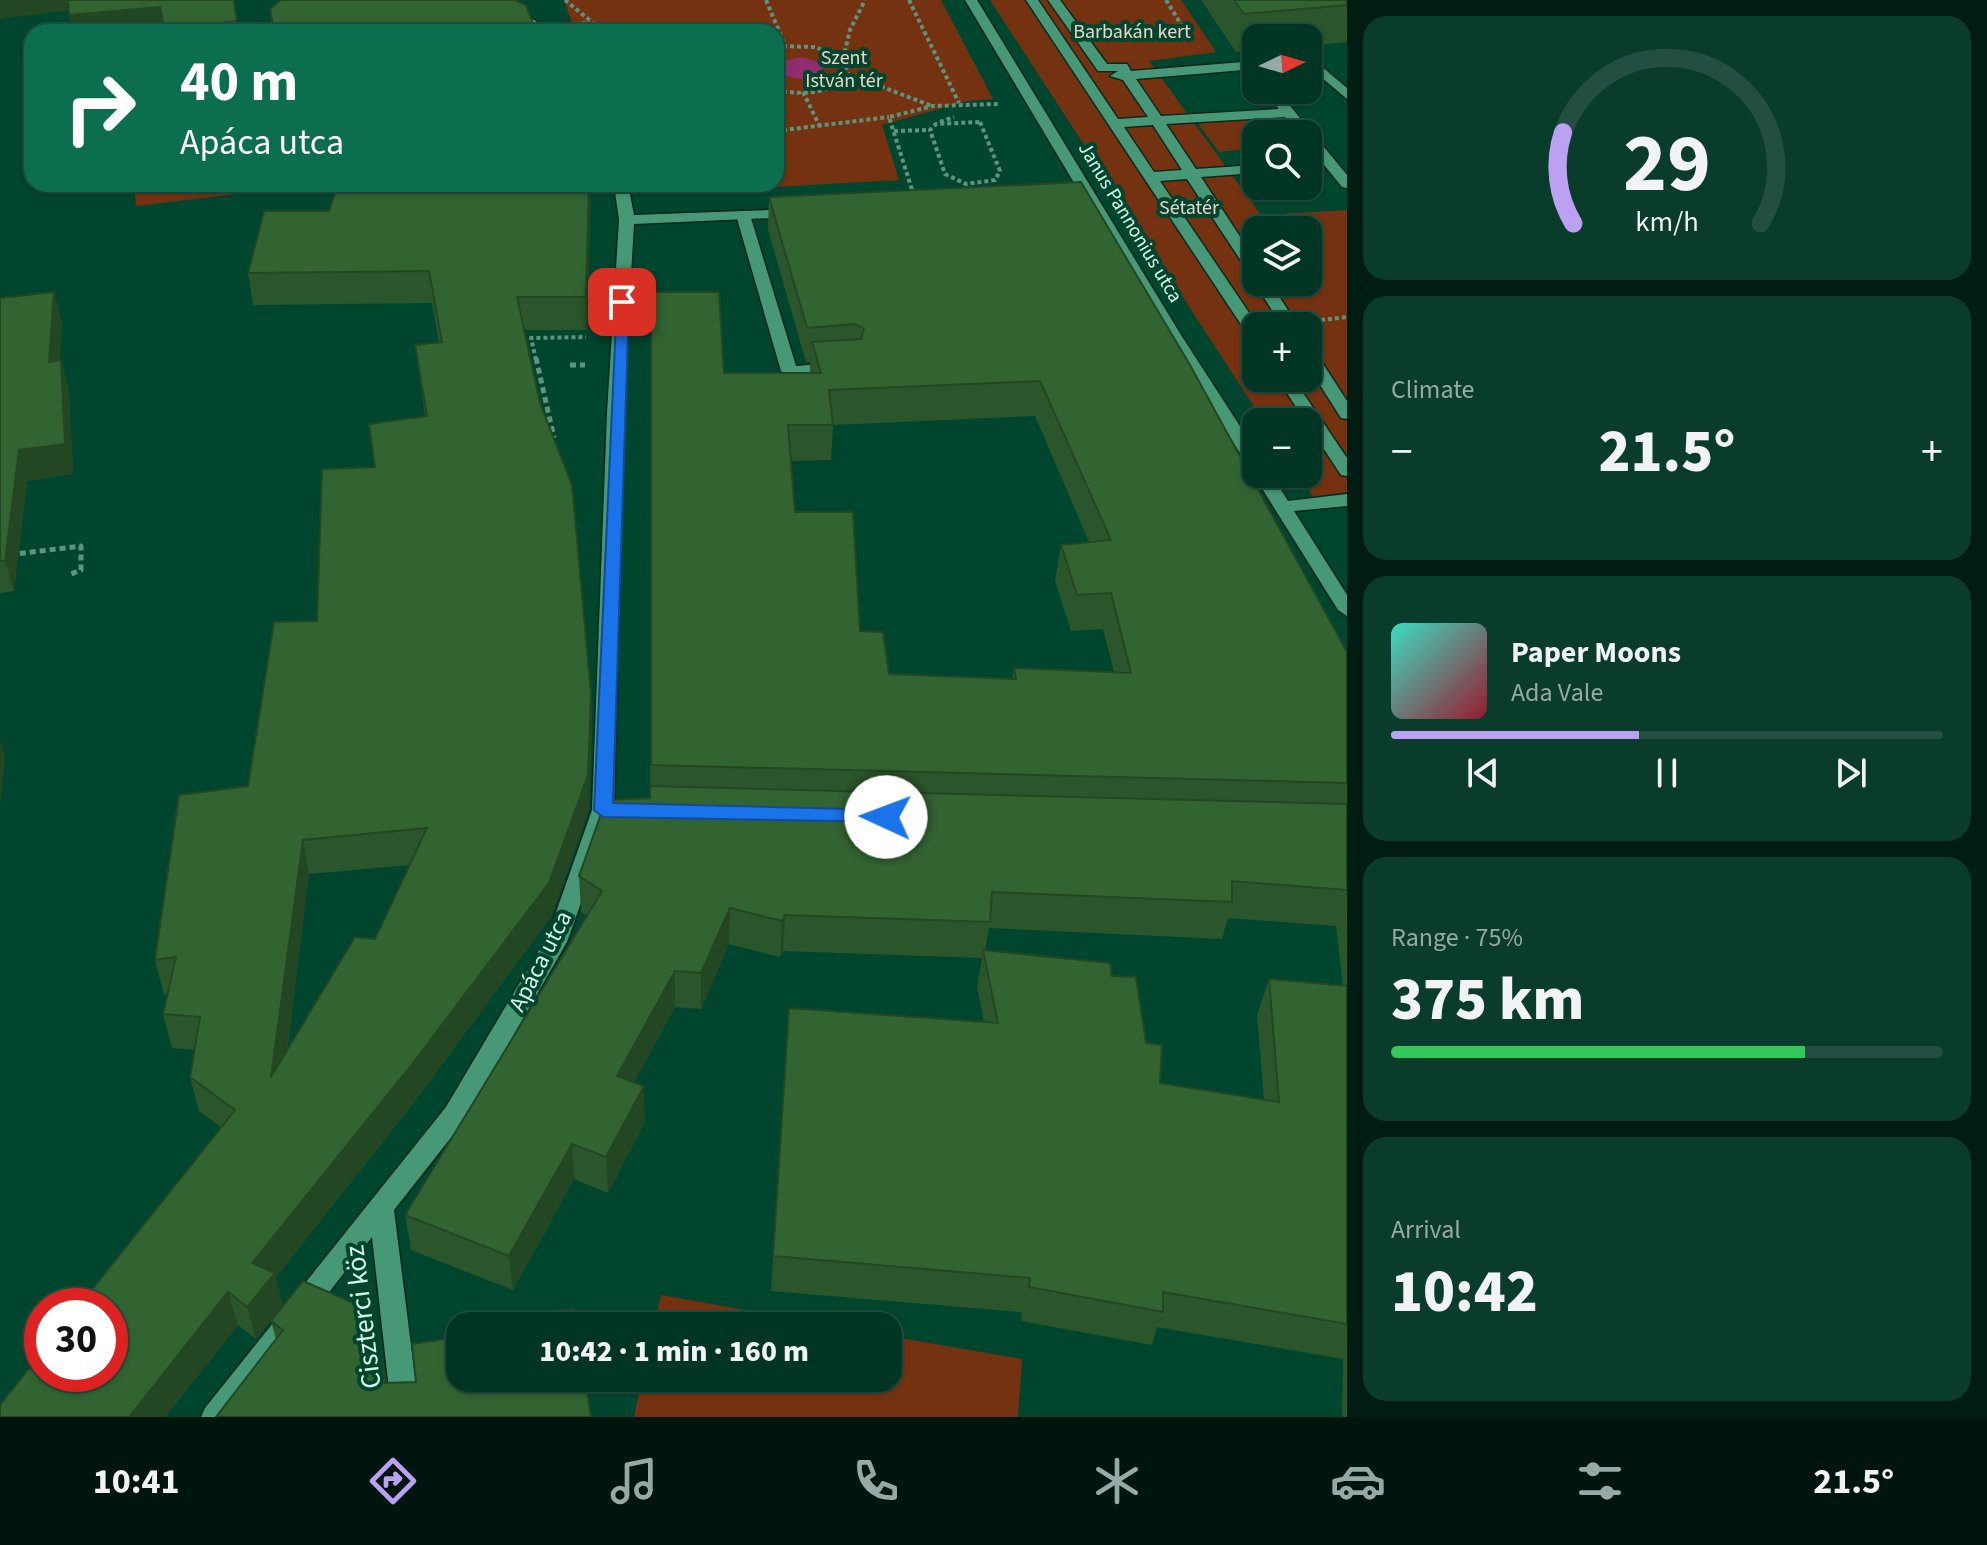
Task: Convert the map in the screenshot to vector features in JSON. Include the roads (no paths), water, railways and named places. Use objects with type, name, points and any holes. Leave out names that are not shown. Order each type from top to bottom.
[{"type":"street","points":[[492,0],[533,24]]},
{"type":"street","name":"Janus Pannonius utca","points":[[971,0],[1086,202],[1242,442]]},
{"type":"street","points":[[1032,0],[1242,314]]},
{"type":"street","points":[[1054,0],[1103,68],[1122,67],[1242,251]]},
{"type":"street","points":[[1085,79],[1242,69]]},
{"type":"street","points":[[1322,73],[1347,95]]},
{"type":"street","points":[[1282,104],[1295,120]]},
{"type":"street","points":[[1115,123],[1289,113]]},
{"type":"street","points":[[1322,153],[1347,184]]},
{"type":"street","points":[[1322,164],[1331,164]]},
{"type":"street","points":[[1150,177],[1242,170]]},
{"type":"street","points":[[622,192],[627,220],[807,213]]},
{"type":"street","points":[[743,215],[789,371],[852,367]]},
{"type":"street","name":"Apáca utca","points":[[215,1417],[294,1312],[382,1210],[455,1114],[559,936],[616,810],[615,413],[627,220]]},
{"type":"street","points":[[1322,375],[1347,414]]},
{"type":"street","points":[[1294,392],[1347,471]]},
{"type":"street","points":[[1271,488],[1347,610]]},
{"type":"street","points":[[1283,507],[1347,500]]},
{"type":"street","name":"Ciszterci köz","points":[[382,1210],[406,1417]]},
{"type":"park label","name":"Barbakán kert","points":[[1132,31]]},
{"type":"park label","name":"Szent István tér","points":[[844,68]]},
{"type":"park label","name":"Sétatér","points":[[1189,207]]}]
